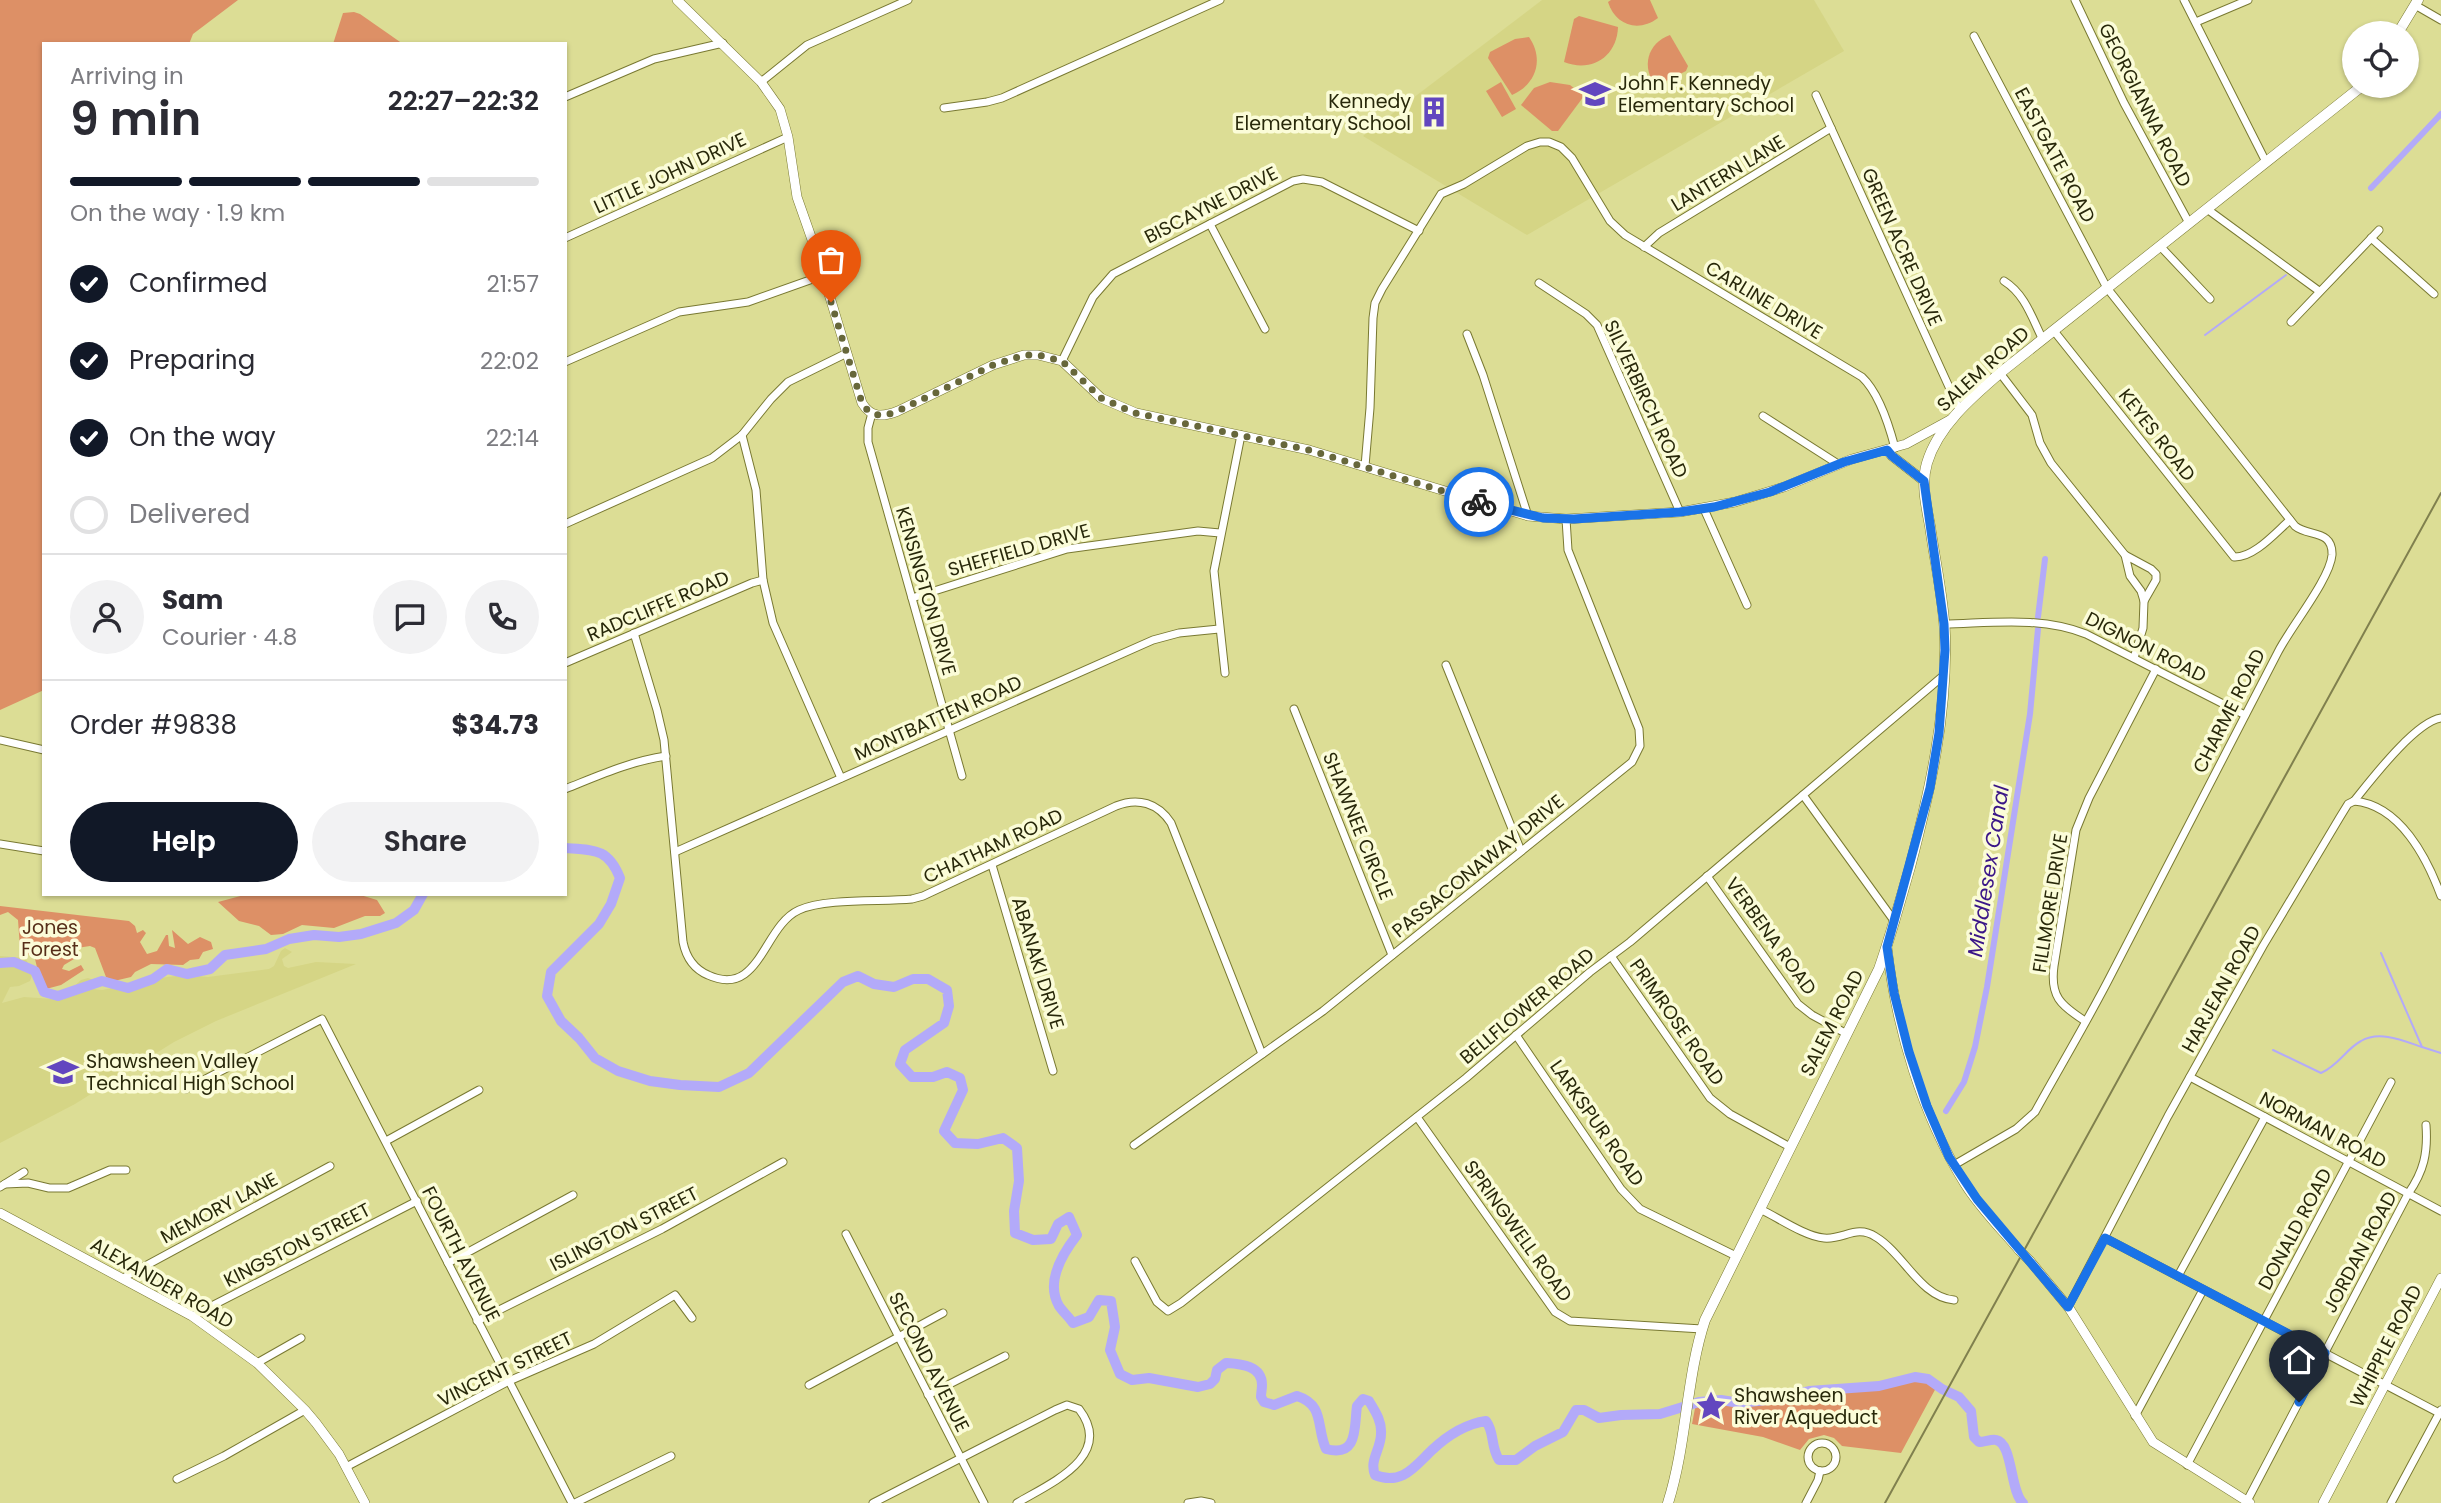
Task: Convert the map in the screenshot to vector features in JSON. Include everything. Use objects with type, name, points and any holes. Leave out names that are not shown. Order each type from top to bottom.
[{"type":"main road","points":[[2405,21],[2416,2]]},
{"type":"main road","name":"SALEM ROAD","points":[[1668,1503],[1687,1418],[1702,1329],[1869,990],[1895,922],[1930,788],[1939,733],[1944,624],[1924,481],[1934,444],[1942,430],[2000,373],[2347,98]]},
{"type":"street","points":[[677,0],[761,82],[780,109],[788,137],[797,197],[824,275],[862,403],[872,413],[883,416],[898,411],[980,371],[1017,357],[1038,355],[1062,361],[1090,390],[1115,406],[1150,417],[1309,450],[1528,516],[1566,519],[1704,509],[1784,487],[1838,464],[1891,449],[1929,433],[1959,413]]},
{"type":"street","points":[[761,82],[807,46],[908,0]]},
{"type":"street","points":[[944,108],[1002,98],[1220,0]]},
{"type":"street","name":"GEORGIANNA ROAD","points":[[2075,0],[2124,103],[2189,223]]},
{"type":"street","points":[[2184,0],[2266,162]]},
{"type":"street","points":[[2196,22],[2248,0]]},
{"type":"street","points":[[2416,2],[2441,20]]},
{"type":"street","name":"EASTGATE ROAD","points":[[1974,36],[2107,288]]},
{"type":"street","points":[[567,96],[654,59],[723,43]]},
{"type":"street","name":"GREEN ACRE DRIVE","points":[[1816,95],[1959,413]]},
{"type":"street","name":"LANTERN LANE","points":[[1644,247],[1659,233],[1831,128]]},
{"type":"street","name":"LITTLE JOHN DRIVE","points":[[567,237],[788,137]]},
{"type":"street","name":"CARLINE DRIVE","points":[[1365,466],[1371,401],[1374,309],[1382,289],[1443,193],[1464,184],[1537,142],[1549,142],[1563,149],[1614,226],[1644,247],[1858,374],[1873,392],[1891,449]]},
{"type":"street","name":"BISCAYNE DRIVE","points":[[1062,361],[1093,297],[1105,281],[1122,268],[1282,186],[1303,179],[1329,185],[1419,231]]},
{"type":"street","points":[[2207,209],[2319,291]]},
{"type":"street","points":[[1210,224],[1265,329]]},
{"type":"street","points":[[2291,321],[2379,230]]},
{"type":"street","points":[[2371,238],[2434,294]]},
{"type":"street","points":[[2160,246],[2210,299]]},
{"type":"street","points":[[567,361],[679,312],[748,302],[824,275]]},
{"type":"street","points":[[2004,281],[2023,298],[2043,340]]},
{"type":"street","name":"SILVERBIRCH ROAD","points":[[1539,283],[1586,314],[1597,326],[1680,512]]},
{"type":"street","name":"CHARME ROAD","points":[[1954,1165],[2025,1122],[2035,1112],[2116,966],[2286,637],[2322,581],[2332,557],[2325,537],[2301,531],[2290,520],[2107,288]]},
{"type":"street","name":"KEYES ROAD","points":[[2054,331],[2232,555],[2237,558],[2258,547],[2290,520]]},
{"type":"street","points":[[1467,334],[1483,375],[1528,516]]},
{"type":"street","points":[[567,523],[712,458],[742,435],[771,398],[794,377],[847,354]]},
{"type":"street","points":[[2000,373],[2032,415],[2040,443],[2051,463],[2125,555],[2156,574],[2156,580],[2144,601]]},
{"type":"street","name":"KENSINGTON DRIVE","points":[[872,413],[868,428],[869,442],[962,776]]},
{"type":"street","points":[[1763,416],[1838,464]]},
{"type":"street","points":[[742,435],[756,490],[766,602],[841,778]]},
{"type":"street","points":[[1225,673],[1213,570],[1241,435]]},
{"type":"street","points":[[1891,449],[1892,456],[1924,481]]},
{"type":"street","points":[[1704,509],[1747,605]]},
{"type":"street","name":"PASSACONAWAY DRIVE","points":[[1134,1145],[1323,1012],[1632,762],[1640,746],[1636,721],[1568,550],[1566,519]]},
{"type":"street","name":"SHEFFIELD DRIVE","points":[[912,598],[1067,549],[1198,531],[1220,533]]},
{"type":"street","points":[[2125,555],[2130,576],[2141,591],[2144,601],[2143,628],[2134,658]]},
{"type":"street","name":"RADCLIFFE ROAD","points":[[567,662],[763,580]]},
{"type":"street","name":"DIGNON ROAD","points":[[1944,624],[2050,623],[2087,634],[2245,715]]},
{"type":"street","name":"MONTBATTEN ROAD","points":[[675,852],[1153,640],[1219,629]]},
{"type":"street","name":"CHATHAM ROAD","points":[[634,633],[657,710],[666,756],[685,950],[698,970],[721,979],[737,977],[751,970],[761,958],[776,928],[798,911],[828,904],[912,900],[937,891],[1122,803],[1136,801],[1157,807],[1174,829],[1262,1054]]},
{"type":"street","points":[[1446,665],[1521,851]]},
{"type":"street","name":"FILLMORE DRIVE","points":[[2085,1021],[2067,1010],[2053,986],[2073,841],[2089,798],[2156,669]]},
{"type":"street","name":"BELLFLOWER ROAD","points":[[1135,1261],[1157,1302],[1168,1311],[1181,1304],[1417,1117],[1943,676]]},
{"type":"street","name":"SHAWNEE CIRCLE","points":[[1294,709],[1392,955]]},
{"type":"street","name":"HARJEAN ROAD","points":[[2068,1307],[2190,1077],[2312,862],[2348,804],[2354,801],[2385,763],[2425,724],[2441,718]]},
{"type":"street","points":[[0,740],[42,750]]},
{"type":"street","points":[[567,788],[647,758],[666,756]]},
{"type":"street","points":[[1803,795],[1895,922]]},
{"type":"street","points":[[2354,801],[2372,805],[2406,831],[2441,896]]},
{"type":"street","points":[[0,844],[42,850]]},
{"type":"street","name":"ABANAKI DRIVE","points":[[992,865],[1053,1071]]},
{"type":"street","name":"VERBENA ROAD","points":[[1707,876],[1798,1004],[1847,1034]]},
{"type":"street","points":[[1887,947],[1894,993],[1909,1052],[1927,1106],[1954,1165],[1972,1193],[2068,1307],[2153,1442],[2248,1502]]},
{"type":"street","name":"PRIMROSE ROAD","points":[[1611,956],[1710,1098],[1730,1114],[1790,1147]]},
{"type":"street","name":"FOURTH AVENUE","points":[[186,1088],[322,1019],[543,1451],[573,1503]]},
{"type":"street","name":"LARKSPUR ROAD","points":[[1516,1035],[1634,1204],[1651,1216],[1736,1256]]},
{"type":"street","name":"NORMAN ROAD","points":[[2190,1077],[2441,1211]]},
{"type":"street","name":"DONALD ROAD","points":[[2188,1465],[2391,1082]]},
{"type":"street","points":[[386,1142],[480,1090]]},
{"type":"street","name":"SPRINGWELL ROAD","points":[[1417,1117],[1555,1312],[1570,1321],[1702,1329]]},
{"type":"street","points":[[2178,1276],[2265,1117]]},
{"type":"street","name":"JORDAN ROAD","points":[[2248,1502],[2408,1194],[2420,1176],[2427,1154],[2426,1125]]},
{"type":"street","name":"ISLINGTON STREET","points":[[477,1321],[662,1228],[783,1163]]},
{"type":"street","name":"MEMORY LANE","points":[[122,1278],[330,1166]]},
{"type":"street","points":[[2,1186],[28,1184],[68,1188],[110,1170],[126,1170]]},
{"type":"street","points":[[2,1186],[24,1172]]},
{"type":"street","points":[[448,1263],[573,1195]]},
{"type":"street","name":"KINGSTON STREET","points":[[192,1316],[417,1201]]},
{"type":"street","points":[[1760,1209],[1824,1238],[1858,1230],[1868,1233],[1886,1244],[1936,1296],[1954,1300]]},
{"type":"street","name":"ALEXANDER ROAD","points":[[0,1213],[192,1316],[257,1363],[305,1409],[346,1467],[365,1503]]},
{"type":"street","name":"SECOND AVENUE","points":[[846,1234],[984,1503]]},
{"type":"street","points":[[2105,1238],[2440,1412],[2391,1503]]},
{"type":"street","name":"WHIPPLE ROAD","points":[[2323,1503],[2441,1278]]},
{"type":"street","points":[[2135,1416],[2203,1290]]},
{"type":"street","name":"VINCENT STREET","points":[[346,1467],[509,1381],[594,1344],[675,1295],[692,1318]]},
{"type":"street","points":[[808,1385],[943,1313]]},
{"type":"street","points":[[257,1363],[301,1338]]},
{"type":"street","points":[[928,1395],[1004,1356]]},
{"type":"street","points":[[873,1503],[1055,1410],[1067,1405],[1076,1407],[1082,1411],[1088,1425],[1090,1446],[1082,1459],[1069,1470],[1017,1503]]},
{"type":"street","points":[[177,1479],[271,1431],[305,1409]]},
{"type":"street","points":[[1825,1443],[1833,1447],[1837,1458],[1830,1469],[1819,1471],[1811,1465],[1808,1453],[1814,1445],[1825,1443]]},
{"type":"street","points":[[573,1503],[671,1456]]},
{"type":"street","points":[[1805,1503],[1818,1479],[1819,1471]]},
{"type":"street","points":[[1188,1503],[1211,1503]]},
{"type":"shaded area","name":"John F. Kennedy Elementary School","points":[[1542,0],[1814,0],[1844,51],[1527,235],[1363,136]]},
{"type":"shaded area","name":"Shawsheen Valley Technical High School","points":[[285,948],[292,952],[282,959],[284,966],[288,968],[316,962],[356,964],[216,1021],[174,1042],[75,1104],[0,1143],[0,956],[25,958],[33,972],[30,981],[10,987],[2,1003],[24,997],[53,999],[88,978],[94,980],[92,989],[102,990],[167,977],[208,977],[269,969],[274,966]]},
{"type":"green space","points":[[0,0],[238,0],[193,34],[190,42],[42,42],[42,691],[0,710]]},
{"type":"green space","points":[[1650,0],[1658,18],[1643,25],[1628,24],[1611,10],[1608,2]]},
{"type":"green space","points":[[343,13],[360,14],[400,42],[334,42]]},
{"type":"green space","points":[[1579,16],[1618,27],[1613,47],[1601,60],[1593,64],[1574,65],[1564,62],[1574,19]]},
{"type":"green space","points":[[1670,35],[1688,66],[1686,71],[1656,86],[1649,72],[1649,57],[1656,44]]},
{"type":"green space","points":[[1529,37],[1536,54],[1536,70],[1527,84],[1512,95],[1488,58],[1490,52],[1515,39]]},
{"type":"green space","points":[[1501,82],[1516,109],[1502,117],[1486,91]]},
{"type":"green space","points":[[1550,82],[1570,85],[1584,96],[1558,131],[1552,131],[1521,105],[1534,88]]},
{"type":"green space","points":[[240,896],[364,896],[377,900],[385,913],[380,916],[365,916],[334,928],[302,925],[283,934],[271,935],[259,926],[239,921],[218,902]]},
{"type":"green space","name":"Jones Forest","points":[[0,906],[129,921],[135,926],[137,933],[143,930],[146,933],[140,942],[147,954],[157,951],[166,935],[169,946],[175,948],[172,930],[188,944],[200,937],[211,942],[213,949],[203,952],[199,959],[190,960],[183,965],[151,964],[131,977],[114,981],[106,977],[95,948],[77,948],[72,953],[74,959],[62,969],[69,971],[81,965],[84,970],[61,985],[46,989],[41,984],[35,959],[20,948],[18,920],[8,912],[0,915]]},
{"type":"green space","points":[[1915,1377],[1928,1379],[1937,1386],[1901,1453],[1842,1446],[1834,1438],[1824,1435],[1809,1439],[1800,1450],[1763,1437],[1692,1424],[1696,1403],[1699,1402],[1721,1400],[1740,1403],[1775,1399],[1809,1391],[1879,1386]]},
{"type":"waterway","name":"Middlesex Canal","points":[[2371,188],[2441,114]]},
{"type":"waterway","points":[[2205,335],[2286,275]]},
{"type":"waterway","name":"Middlesex Canal","points":[[2038,617],[2045,559]]},
{"type":"waterway","name":"Middlesex Canal","points":[[1946,1111],[1964,1082],[1975,1047],[1987,987],[2030,714],[2038,629]]},
{"type":"waterway","points":[[567,848],[599,852],[610,861],[620,878],[611,904],[599,924],[551,972],[547,996],[561,1021],[595,1058],[618,1071],[650,1081],[719,1087],[749,1073],[843,982],[858,976],[874,984],[894,987],[913,979],[928,979],[947,990],[949,1006],[944,1023],[905,1050],[900,1064],[912,1077],[933,1077],[947,1072],[960,1078],[963,1090],[944,1131],[955,1143],[978,1144],[1003,1138],[1017,1148],[1019,1181],[1014,1211],[1015,1233],[1033,1240],[1051,1239],[1058,1224],[1069,1217],[1077,1235],[1058,1268],[1055,1297],[1073,1323],[1089,1317],[1099,1300],[1111,1301],[1115,1327],[1110,1350],[1120,1374],[1132,1380],[1149,1378],[1198,1387],[1210,1384],[1215,1379],[1217,1370],[1226,1363],[1249,1367],[1261,1378],[1261,1397],[1264,1402],[1274,1405],[1297,1396],[1312,1405],[1326,1449],[1337,1451],[1350,1445],[1355,1431],[1357,1406],[1363,1399],[1369,1401],[1378,1416],[1381,1429],[1373,1464],[1375,1475],[1393,1478],[1414,1468],[1457,1431],[1486,1421],[1499,1460],[1516,1460],[1535,1446],[1563,1432],[1576,1410],[1584,1410],[1599,1418],[1660,1414],[1699,1402],[1721,1400],[1740,1403],[1775,1399],[1809,1391],[1879,1386],[1915,1377],[1928,1379],[1959,1397],[1971,1411],[1974,1437],[1979,1442],[1994,1440],[2002,1443],[2023,1503]]},
{"type":"waterway","points":[[0,963],[14,962],[35,971],[44,992],[58,996],[102,981],[128,988],[153,979],[167,969],[187,974],[210,969],[225,955],[266,949],[289,939],[314,935],[339,937],[361,934],[396,923],[414,910],[422,896]]},
{"type":"waterway","points":[[2381,953],[2422,1047],[2441,1053]]},
{"type":"waterway","points":[[2273,1050],[2321,1073],[2333,1066],[2356,1044],[2368,1038],[2384,1036],[2422,1047]]},
{"type":"railway","points":[[1885,1503],[2441,493]]},
{"type":"way so far","points":[[831,302],[862,403],[866,409],[879,416],[898,411],[993,365],[1024,355],[1038,355],[1062,361],[1083,384],[1101,398],[1135,413],[1309,450],[1479,502]]},
{"type":"place","name":"John F. Kennedy Elementary School","points":[[1595,94]]},
{"type":"place","name":"Kennedy Elementary School","points":[[1434,112]]},
{"type":"place","name":"Shawsheen Valley Technical High School","points":[[63,1072]]},
{"type":"place","name":"Shawsheen River Aqueduct","points":[[1711,1406]]},
{"type":"route","points":[[1479,502],[1528,516],[1574,519],[1704,509],[1770,492],[1844,462],[1887,450],[1924,481],[1944,624],[1942,702],[1936,756],[1924,815],[1887,947],[1900,1019],[1927,1106],[1949,1157],[1967,1186],[2068,1307],[2105,1238],[2325,1353],[2299,1402]]}]
